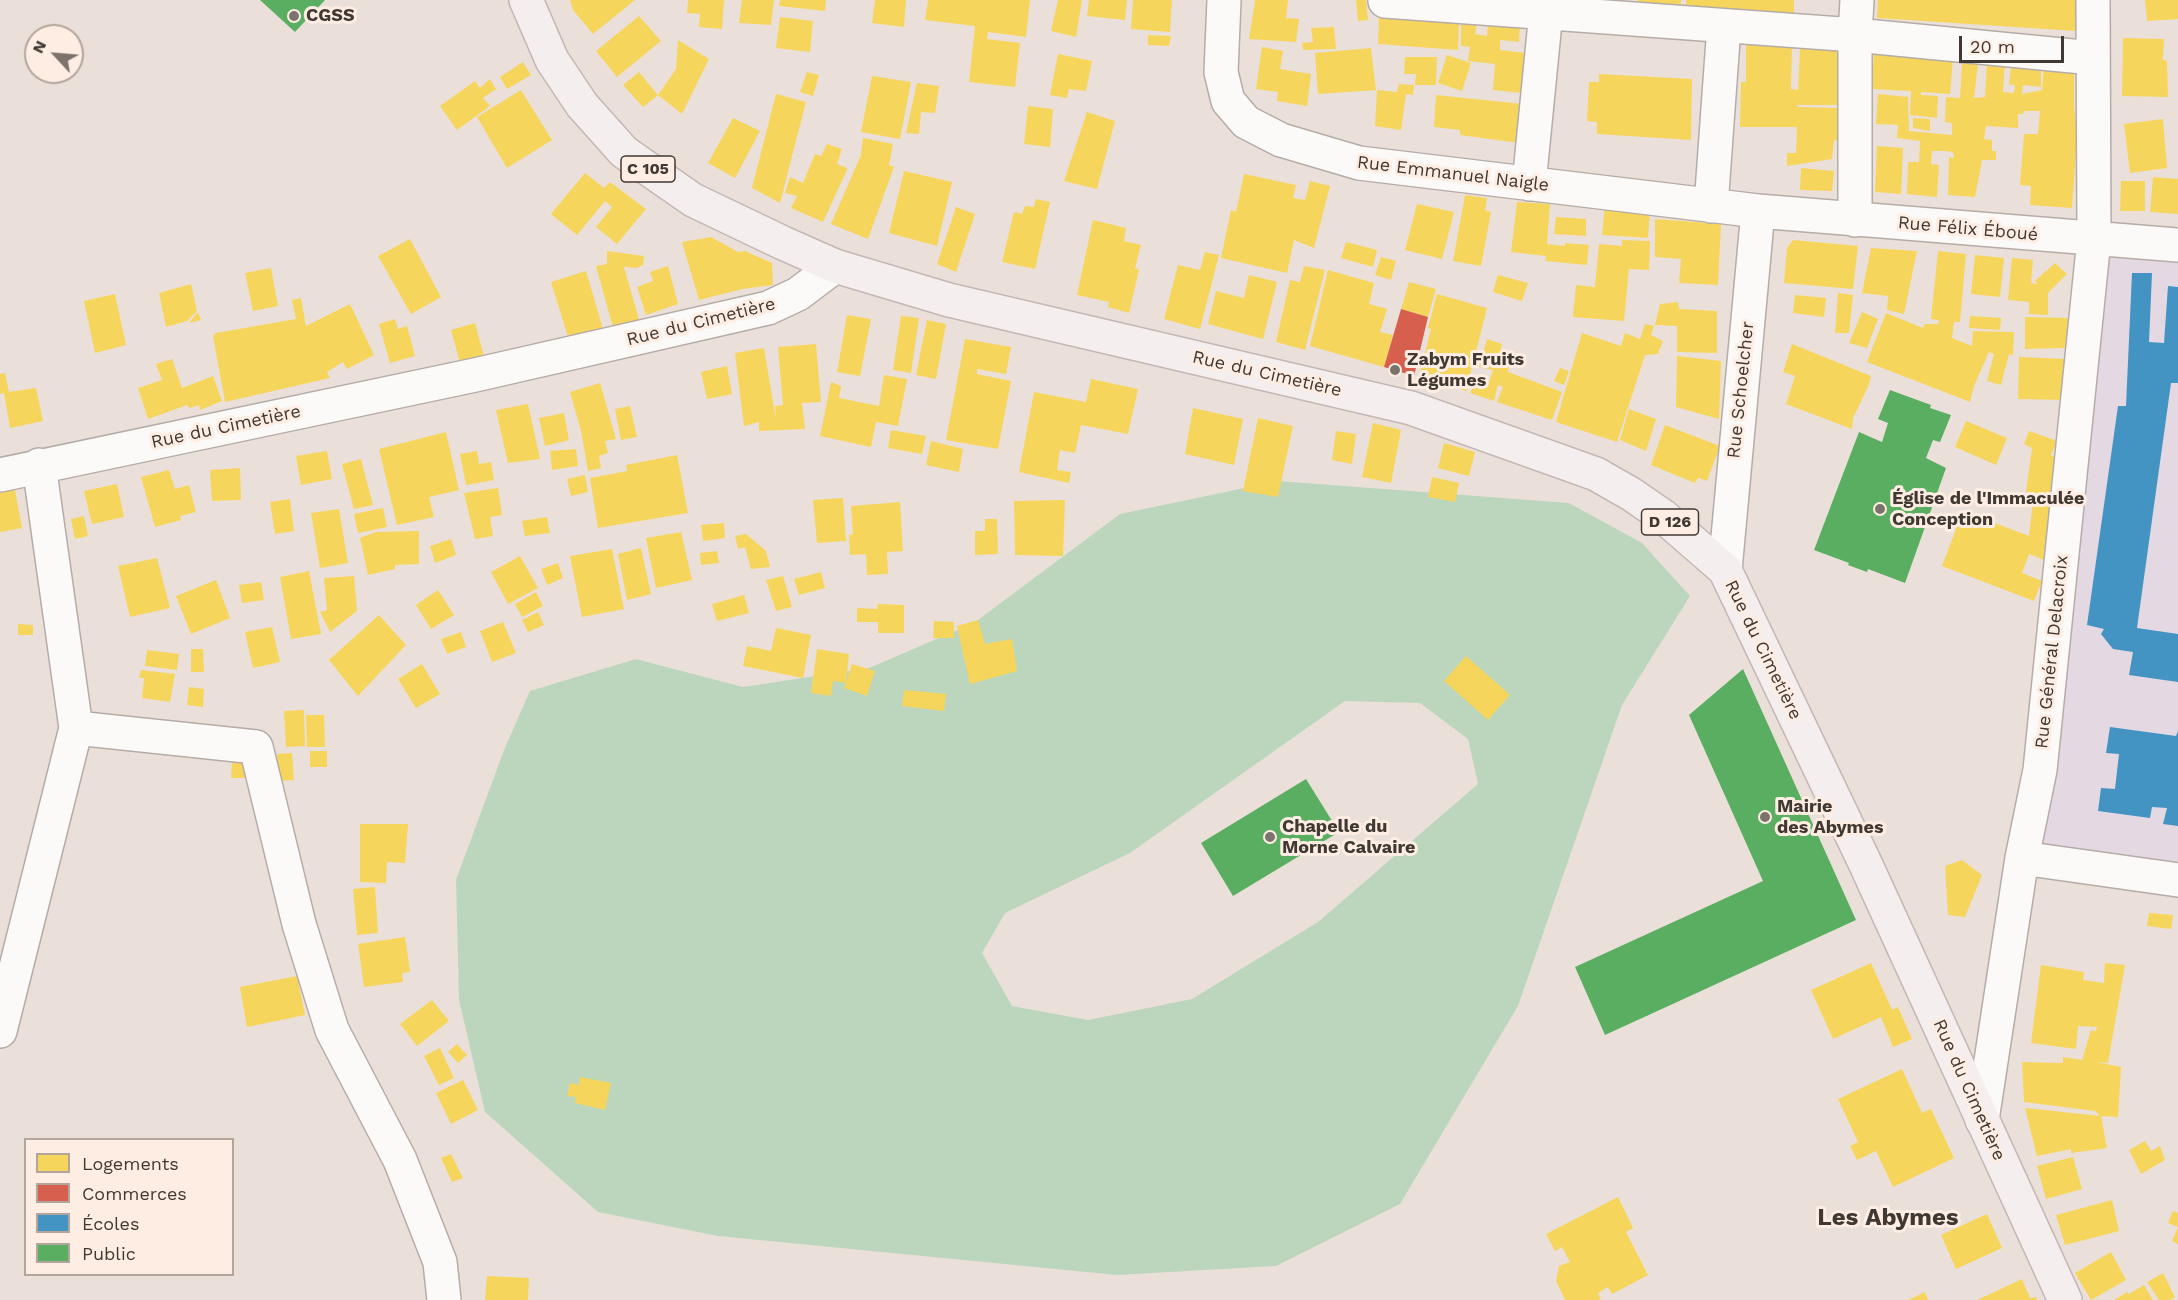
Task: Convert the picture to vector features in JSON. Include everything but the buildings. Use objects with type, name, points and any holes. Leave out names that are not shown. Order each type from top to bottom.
[{"type":"main road","name":"C 105","points":[[526,0],[552,60],[582,105],[624,152],[693,200],[835,266]]},
{"type":"main road","name":"Rue du Cimetière","points":[[835,266],[949,300],[1411,408],[1596,474],[1663,516],[1725,570],[1866,865],[2065,1300]]},
{"type":"street","name":"Rue Emmanuel Naigle","points":[[1224,0],[1221,72],[1228,101],[1246,122],[1281,140],[1359,164],[1758,211]]},
{"type":"street","points":[[1855,220],[1857,0]]},
{"type":"street","name":"Rue Général Delacroix","points":[[1982,1120],[2022,858],[2040,770],[2094,239],[2093,0]]},
{"type":"street","points":[[1385,1],[1855,35],[2093,58]]},
{"type":"street","points":[[1529,184],[1546,12]]},
{"type":"street","points":[[1711,206],[1724,26]]},
{"type":"street","name":"Rue Félix Éboué","points":[[1758,211],[2178,245]]},
{"type":"street","name":"Rue Schoelcher","points":[[1725,570],[1758,211]]},
{"type":"street","name":"Rue du Cimetière","points":[[0,475],[475,375],[768,308],[798,294],[835,266]]},
{"type":"street","points":[[0,1031],[76,728],[39,465]]},
{"type":"street","points":[[76,728],[256,747],[299,924],[332,1030],[400,1160],[440,1262],[444,1300]]},
{"type":"street","points":[[2022,858],[2178,880]]},
{"type":"shaded area","points":[[2094,239],[2178,245],[2178,880],[2022,858]]},
{"type":"green space","points":[[1278,481],[1569,503],[1642,543],[1690,596],[1622,705],[1518,1006],[1400,1204],[1276,1266],[1117,1275],[718,1236],[598,1212],[485,1112],[459,1000],[456,880],[504,750],[530,691],[636,659],[743,687],[869,668],[974,623],[1120,514]],"holes":[[[1345,701],[1420,703],[1468,739],[1478,784],[1318,922],[1192,999],[1088,1020],[1012,1006],[982,953],[1005,913],[1130,853]]]},
{"type":"place","name":"CGSS","points":[[294,16]]},
{"type":"place","name":"Zabym Fruits Légumes","points":[[1395,370]]},
{"type":"place","name":"Église de l'Immaculée Conception","points":[[1880,509]]},
{"type":"place","name":"Mairie des Abymes","points":[[1765,817]]},
{"type":"place","name":"Chapelle du Morne Calvaire","points":[[1270,837]]},
{"type":"district","name":"Les Abymes","points":[[1888,1218]]}]
